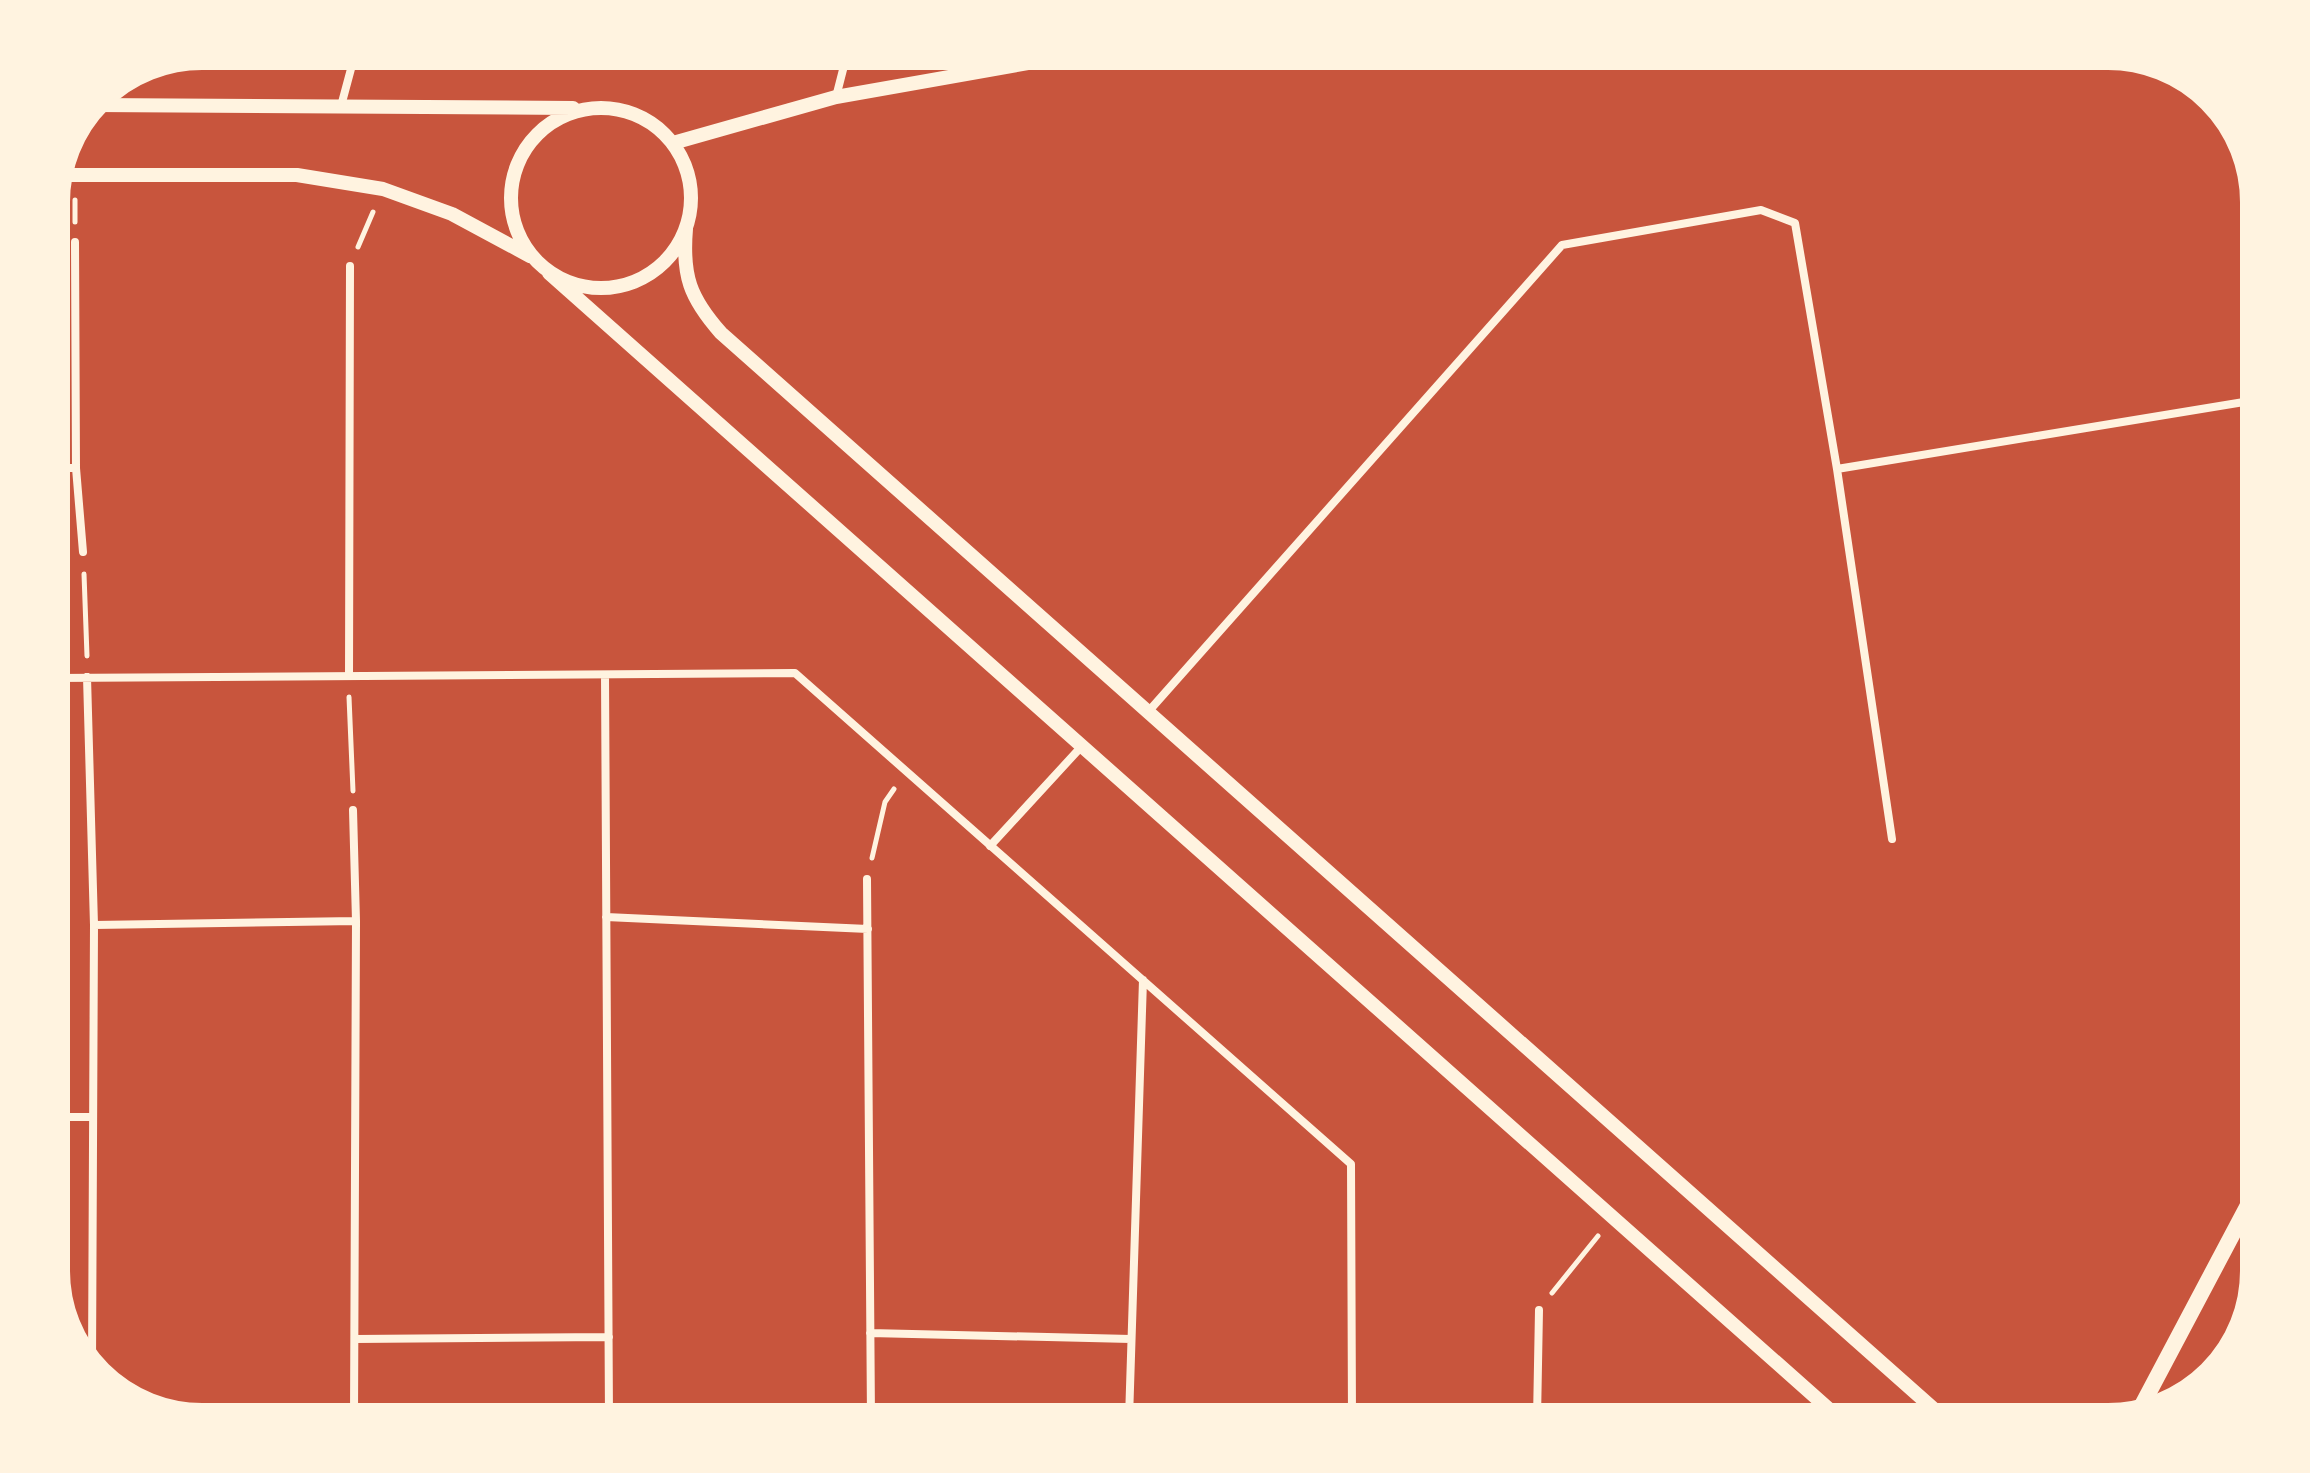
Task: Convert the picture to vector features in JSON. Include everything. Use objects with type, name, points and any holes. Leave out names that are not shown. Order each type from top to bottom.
[{"type":"main road","points":[[2145,1399],[2242,1216]]},
{"type":"street","points":[[341,106],[351,68]]},
{"type":"street","points":[[836,97],[843,68]]},
{"type":"street","points":[[673,143],[836,97],[1000,68]]},
{"type":"street","points":[[109,105],[609,107],[632,112],[653,123],[673,143],[683,159],[690,182],[691,206],[684,258],[689,286],[702,311],[721,333],[1929,1405]]},
{"type":"street","points":[[585,108],[563,115],[542,128],[526,146],[516,167],[511,191],[511,214],[519,237],[532,257],[1824,1405]]},
{"type":"street","points":[[71,175],[297,175],[383,189],[452,214],[532,257]]},
{"type":"street","points":[[1148,712],[1562,245],[1761,210],[1795,223],[1837,469],[1892,839]]},
{"type":"street","points":[[549,273],[593,289],[617,287],[639,280],[660,268],[676,250],[686,229]]},
{"type":"street","points":[[75,242],[76,468],[83,552]]},
{"type":"street","points":[[349,676],[350,266]]},
{"type":"street","points":[[1837,469],[2242,402]]},
{"type":"street","points":[[68,468],[76,468]]},
{"type":"street","points":[[68,678],[795,673],[1351,1164],[1352,1405]]},
{"type":"street","points":[[605,675],[609,1405]]},
{"type":"street","points":[[87,677],[94,925],[92,1347]]},
{"type":"street","points":[[990,846],[1082,746]]},
{"type":"street","points":[[353,810],[356,921],[354,1405]]},
{"type":"street","points":[[867,879],[871,1405]]},
{"type":"street","points":[[606,917],[868,929]]},
{"type":"street","points":[[94,925],[356,921]]},
{"type":"street","points":[[1129,1405],[1143,980]]},
{"type":"street","points":[[68,1117],[93,1117]]},
{"type":"street","points":[[1537,1405],[1539,1310]]},
{"type":"street","points":[[870,1333],[1131,1339]]},
{"type":"street","points":[[355,1339],[609,1337]]},
{"type":"path","points":[[69,186],[75,242]]},
{"type":"path","points":[[350,266],[383,189]]},
{"type":"path","points":[[83,552],[87,677]]},
{"type":"path","points":[[349,676],[353,810]]},
{"type":"path","points":[[867,879],[885,802],[907,772]]},
{"type":"path","points":[[1539,1310],[1613,1217]]}]
